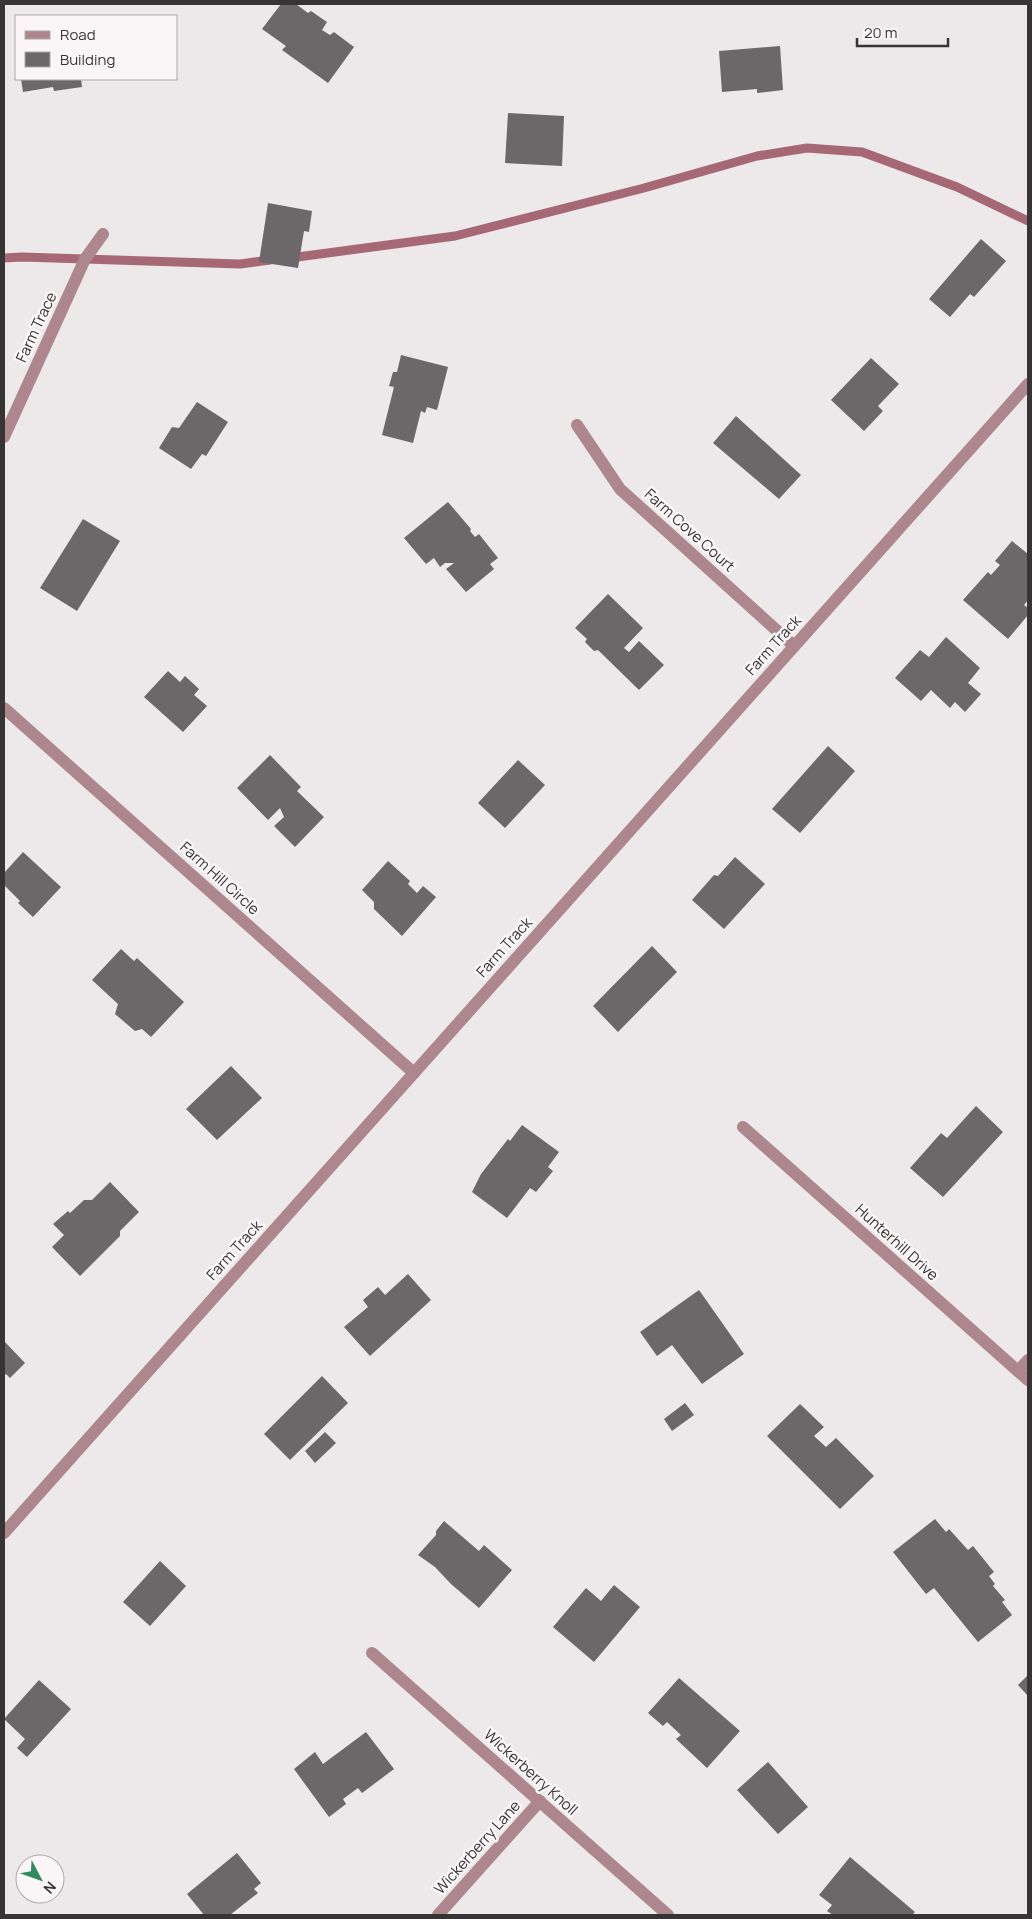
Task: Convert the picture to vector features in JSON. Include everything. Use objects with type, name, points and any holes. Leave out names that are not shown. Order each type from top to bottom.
[{"type":"street","name":"Farm Trace","points":[[4,437],[85,259],[103,234]]},
{"type":"street","name":"Farm Track","points":[[4,1533],[1028,384]]},
{"type":"street","name":"Farm Cove Court","points":[[577,425],[620,489],[794,646]]},
{"type":"street","name":"Farm Hill Circle","points":[[4,708],[414,1073]]},
{"type":"street","name":"Hunterhill Drive","points":[[743,1127],[1028,1380]]},
{"type":"street","points":[[1018,1371],[1028,1360]]},
{"type":"street","name":"Wickerberry Knoll","points":[[372,1653],[668,1915]]},
{"type":"street","name":"Wickerberry Lane","points":[[438,1915],[540,1801]]},
{"type":"building","points":[[281,4],[296,4],[308,13],[311,11],[327,22],[322,30],[330,35],[334,32],[354,47],[328,83],[282,50],[286,46],[262,29]]},
{"type":"building","points":[[780,46],[783,90],[757,93],[757,89],[722,92],[719,51]]},
{"type":"building","points":[[21,80],[81,80],[82,87],[54,91],[53,87],[23,92]]},
{"type":"building","points":[[508,113],[564,116],[562,166],[505,163]]},
{"type":"building","points":[[268,203],[312,211],[309,232],[304,231],[298,268],[259,262]]},
{"type":"building","points":[[981,239],[1006,261],[974,297],[970,294],[950,317],[929,299]]},
{"type":"building","points":[[401,355],[448,367],[437,410],[427,407],[425,413],[421,411],[413,443],[382,435],[394,387],[389,386],[393,372],[397,372]]},
{"type":"building","points":[[871,358],[899,384],[878,406],[883,411],[864,431],[831,400]]},
{"type":"building","points":[[197,402],[228,422],[206,456],[202,454],[191,469],[159,448],[172,427],[179,428]]},
{"type":"building","points":[[736,416],[801,475],[779,499],[713,443]]},
{"type":"building","points":[[448,502],[471,529],[470,531],[475,537],[479,534],[498,558],[490,564],[494,569],[466,592],[446,569],[454,563],[445,563],[440,567],[434,558],[426,564],[404,538]]},
{"type":"building","points":[[83,519],[120,541],[77,611],[40,588]]},
{"type":"building","points":[[1012,541],[1028,554],[1028,600],[1024,605],[1028,608],[1028,615],[1008,639],[963,600],[988,572],[991,575],[1000,565],[995,561]]},
{"type":"building","points":[[608,594],[643,628],[624,648],[629,652],[639,641],[664,665],[639,690],[598,650],[594,651],[585,642],[587,639],[575,628]]},
{"type":"building","points":[[946,637],[980,668],[968,683],[981,694],[965,712],[955,702],[950,708],[931,690],[921,701],[895,678],[920,650],[929,657]]},
{"type":"building","points":[[168,671],[180,682],[185,676],[199,689],[194,695],[207,706],[183,732],[144,697]]},
{"type":"building","points":[[828,746],[855,771],[800,833],[772,809]]},
{"type":"building","points":[[270,755],[301,787],[297,791],[324,817],[295,847],[274,826],[284,817],[280,808],[268,820],[237,788]]},
{"type":"building","points":[[518,760],[545,785],[505,828],[478,803]]},
{"type":"building","points":[[23,852],[61,887],[33,917],[18,903],[20,901],[4,885],[4,873]]},
{"type":"building","points":[[735,857],[765,884],[724,929],[692,900],[714,875],[718,876]]},
{"type":"building","points":[[388,861],[410,881],[408,884],[417,893],[423,886],[436,897],[402,936],[374,909],[374,902],[362,890]]},
{"type":"building","points":[[652,946],[677,972],[618,1032],[593,1006]]},
{"type":"building","points":[[121,949],[134,961],[137,958],[184,1002],[151,1037],[142,1029],[135,1031],[115,1014],[118,1004],[92,980]]},
{"type":"building","points":[[231,1066],[262,1098],[217,1140],[186,1109]]},
{"type":"building","points":[[976,1106],[1003,1132],[943,1197],[910,1168],[941,1133],[947,1138]]},
{"type":"building","points":[[522,1125],[559,1152],[548,1167],[553,1171],[536,1192],[530,1188],[507,1218],[472,1192],[481,1174],[508,1139],[510,1141]]},
{"type":"building","points":[[110,1182],[139,1212],[120,1231],[120,1236],[80,1276],[52,1247],[64,1235],[53,1224],[68,1211],[70,1213],[84,1200],[92,1200]]},
{"type":"building","points":[[408,1274],[431,1300],[370,1356],[344,1327],[368,1307],[363,1300],[378,1287],[385,1295]]},
{"type":"building","points":[[699,1290],[744,1354],[702,1384],[672,1345],[657,1356],[640,1332]]},
{"type":"building","points":[[4,1341],[25,1363],[10,1378],[6,1374],[4,1376]]},
{"type":"building","points":[[322,1376],[348,1403],[290,1460],[264,1434]]},
{"type":"building","points":[[685,1403],[694,1415],[672,1431],[664,1419]]},
{"type":"building","points":[[800,1404],[824,1427],[814,1436],[826,1447],[836,1438],[874,1476],[840,1509],[767,1436]]},
{"type":"building","points":[[325,1432],[336,1443],[315,1463],[305,1451]]},
{"type":"building","points":[[935,1519],[946,1532],[949,1529],[968,1550],[973,1546],[994,1572],[989,1576],[995,1584],[993,1586],[1005,1600],[1002,1602],[1012,1615],[978,1642],[934,1588],[926,1594],[893,1552]]},
{"type":"building","points":[[444,1521],[479,1551],[484,1545],[512,1570],[479,1608],[451,1584],[435,1567],[418,1555],[436,1535],[436,1531]]},
{"type":"building","points":[[160,1561],[186,1586],[150,1626],[123,1602]]},
{"type":"building","points":[[614,1585],[640,1607],[594,1662],[553,1627],[586,1588],[601,1601]]},
{"type":"building","points":[[1028,1675],[1028,1696],[1018,1685]]},
{"type":"building","points":[[679,1678],[740,1731],[707,1768],[676,1739],[681,1735],[667,1722],[663,1726],[648,1713]]},
{"type":"building","points":[[39,1680],[71,1709],[27,1757],[17,1748],[25,1739],[4,1719]]},
{"type":"building","points":[[366,1732],[394,1769],[362,1793],[358,1788],[343,1799],[346,1804],[329,1817],[294,1769],[315,1752],[323,1764]]},
{"type":"building","points":[[768,1762],[808,1807],[778,1834],[737,1790]]},
{"type":"building","points":[[237,1853],[261,1883],[254,1889],[258,1893],[230,1915],[204,1915],[187,1894]]},
{"type":"building","points":[[850,1857],[915,1912],[912,1915],[833,1915],[827,1911],[832,1905],[819,1895]]},
{"type":"waterway","points":[[290,258],[455,236],[644,188],[757,156],[807,148],[862,152],[957,187],[1028,221]]},
{"type":"waterway","points":[[4,258],[240,264],[270,260]]}]
